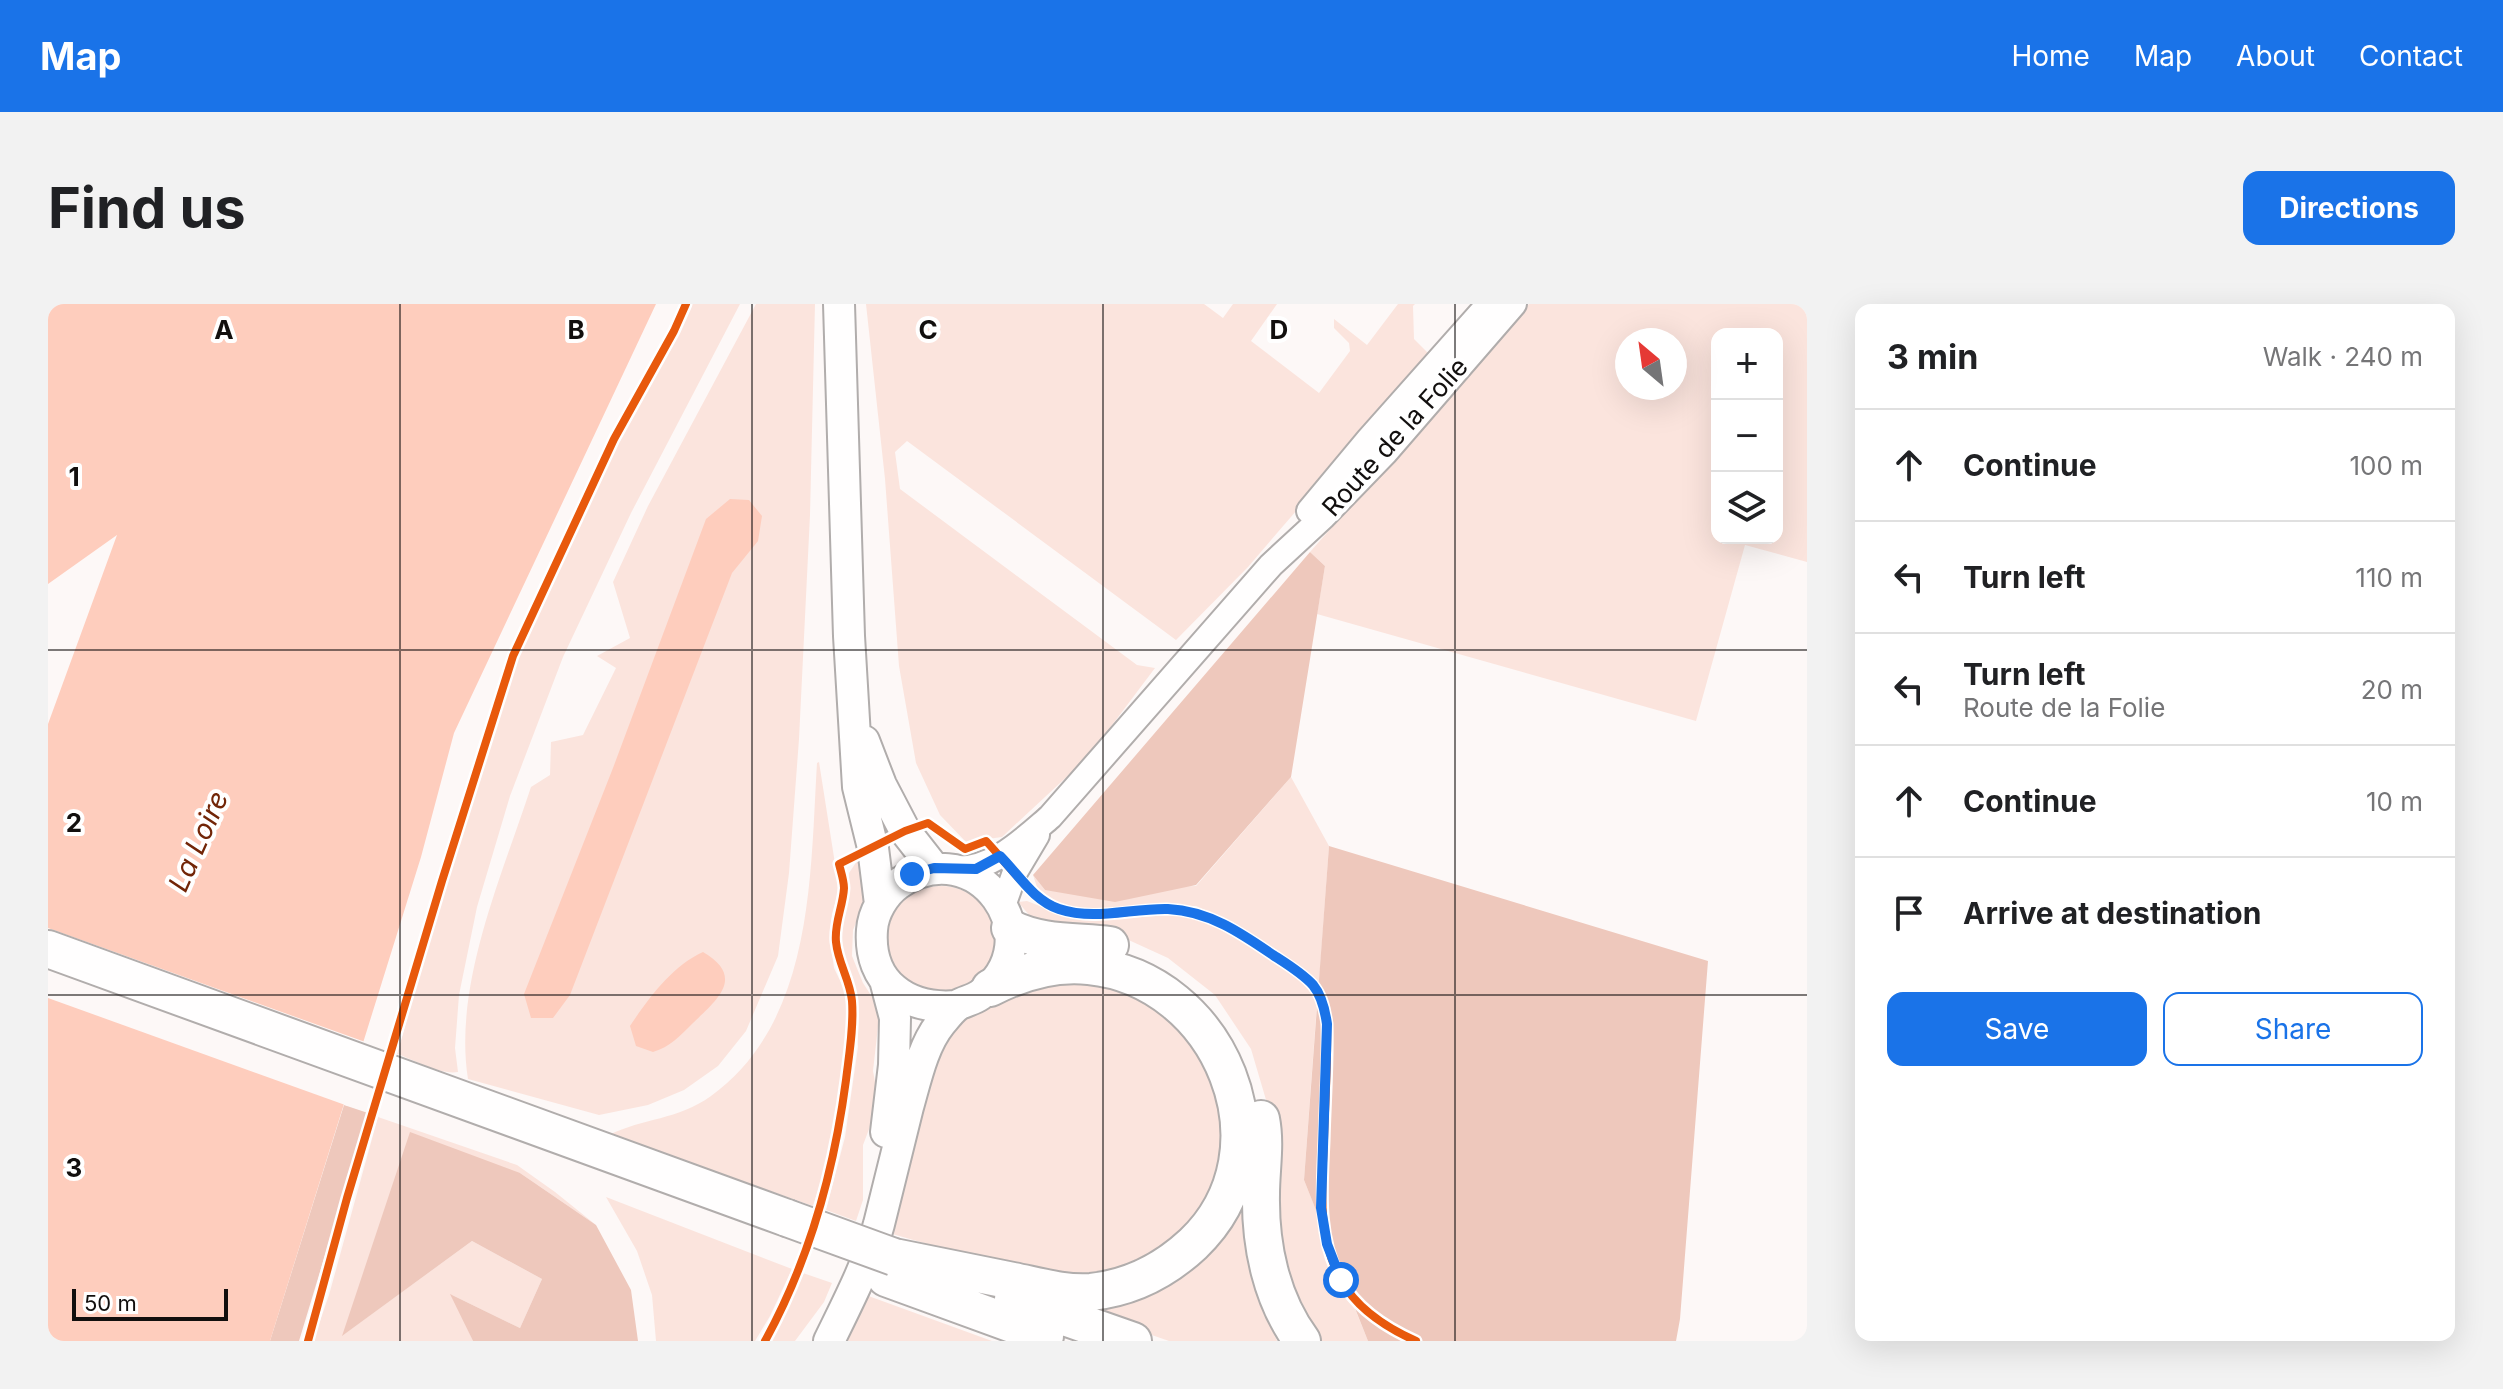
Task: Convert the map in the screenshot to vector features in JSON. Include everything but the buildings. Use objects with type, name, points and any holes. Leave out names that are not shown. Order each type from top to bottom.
[{"type":"highway","points":[[1007,917],[1024,935],[1116,946],[1163,964],[1200,991],[1227,1024],[1244,1050],[1256,1087],[1264,1133],[1262,1237],[1269,1272],[1282,1307],[1302,1341]]},
{"type":"highway","points":[[48,949],[423,1097],[890,1268],[1133,1341]]},
{"type":"highway","points":[[890,1268],[1054,1290],[1089,1292],[1121,1286],[1148,1276],[1180,1257],[1204,1233],[1225,1203],[1235,1176],[1240,1144],[1238,1111],[1230,1079],[1219,1053],[1200,1026],[1176,1003],[1139,980],[1090,966],[1056,966],[1020,973],[990,988]]},
{"type":"highway","points":[[48,974],[423,1097]]},
{"type":"highway","points":[[890,1268],[1017,1341]]},
{"type":"highway","points":[[950,1302],[1058,1341]]},
{"type":"main road","points":[[839,304],[849,636],[858,787],[873,848],[880,904]]},
{"type":"main road","points":[[855,716],[887,796],[905,831],[944,869]]},
{"type":"main road","points":[[814,1341],[839,1293],[867,1218],[885,1139],[894,1065],[895,1018],[871,943],[873,923],[880,904],[894,887],[912,874],[944,869],[974,876],[990,888],[1007,917],[1010,950],[1003,970],[990,988],[956,1006],[936,1008],[917,1004],[899,994],[885,980]]},
{"type":"main road","points":[[829,1341],[878,1228],[926,1049],[939,1025],[956,1006]]},
{"type":"street","name":"Route de la Folie","points":[[944,869],[983,866],[1050,817],[1271,565],[1341,472],[1489,304]]},
{"type":"street","name":"Route de la Folie","points":[[1271,565],[1385,453],[1514,304]]},
{"type":"street","name":"Route de la Folie","points":[[1007,917],[1015,872],[1050,817]]},
{"type":"shaded area","points":[[690,304],[740,304],[631,513],[563,657],[510,796],[477,907],[459,995],[455,1048],[458,1072],[436,1069],[397,1054],[443,893],[515,665],[612,456]]},
{"type":"shaded area","points":[[756,304],[815,304],[810,515],[799,739],[789,873],[778,956],[746,1031],[718,1066],[684,1090],[648,1105],[599,1115],[468,1079],[465,1043],[467,1006],[474,969],[494,894],[531,787],[550,775],[551,742],[583,735],[616,668],[597,656],[630,638],[613,582],[648,506]]},
{"type":"shaded area","points":[[866,304],[1204,304],[1223,318],[1233,304],[1277,304],[1251,341],[1319,393],[1350,351],[1349,343],[1334,328],[1334,319],[1367,345],[1398,304],[1415,304],[1414,339],[1430,355],[1248,567],[1176,640],[907,441],[895,452],[900,489],[1137,665],[1155,668],[1088,757],[1002,837],[966,842],[940,815],[916,763],[899,666],[885,479]]},
{"type":"shaded area","points":[[1529,304],[1807,304],[1807,562],[1745,545],[1696,721],[1317,614],[1325,566],[1310,552]]},
{"type":"shaded area","points":[[1310,552],[1325,566],[1291,777],[1196,885],[1115,902],[1045,890],[1033,875]]},
{"type":"shaded area","points":[[819,762],[839,889],[832,914],[830,939],[834,968],[846,993],[847,1006],[840,1101],[830,1152],[813,1206],[609,1135],[699,1104],[745,1065],[770,1028],[788,988],[800,944],[808,899]]},
{"type":"shaded area","points":[[1291,777],[1329,846],[1319,983],[1233,922],[1196,906],[1092,909],[1059,906],[1037,887],[1033,875],[1045,890],[1196,886]]},
{"type":"shaded area","points":[[1329,846],[1708,961],[1676,1341],[1368,1341],[1304,1180]]},
{"type":"shaded area","points":[[867,860],[869,882],[853,930],[852,956],[863,983],[880,1009],[873,1071],[879,1103],[863,1145],[863,1200],[856,1221],[826,1210],[845,1137],[858,1047],[856,993],[840,948],[841,925],[848,898],[849,873],[857,861]]},
{"type":"shaded area","points":[[941,886],[962,890],[979,902],[991,919],[995,940],[991,961],[979,978],[962,990],[941,994],[920,990],[903,978],[891,961],[887,940],[891,919],[903,902],[920,890]]},
{"type":"shaded area","points":[[1027,901],[1070,918],[1169,915],[1196,918],[1228,932],[1297,977],[1315,997],[1304,1180],[1318,1215],[1322,1249],[1338,1286],[1353,1304],[1368,1341],[1314,1341],[1270,1238],[1269,1110],[1251,1049],[1215,995],[1168,958],[1122,937],[1030,916],[1018,902]]},
{"type":"shaded area","points":[[1061,974],[1159,1001],[1213,1065],[1225,1133],[1216,1176],[1203,1207],[1174,1243],[1126,1271],[1073,1280],[1015,1269],[889,1233],[920,1098],[927,1096],[934,1065],[947,1037],[983,1009]]},
{"type":"shaded area","points":[[344,1105],[368,1113],[299,1341],[270,1341]]},
{"type":"shaded area","points":[[378,1117],[517,1165],[596,1225],[520,1173],[343,1335],[472,1241],[542,1279],[520,1328],[452,1295],[473,1341],[313,1341],[329,1295]]},
{"type":"shaded area","points":[[410,1132],[520,1173],[596,1225],[631,1290],[638,1341],[473,1341],[450,1294],[520,1328],[542,1279],[472,1241],[342,1336]]},
{"type":"shaded area","points":[[1246,1192],[1265,1305],[1277,1341],[1169,1341],[1077,1309]]},
{"type":"shaded area","points":[[606,1197],[792,1269],[755,1341],[656,1341],[652,1295],[637,1251]]},
{"type":"shaded area","points":[[803,1273],[832,1283],[824,1302],[795,1341],[768,1341],[781,1319]]},
{"type":"shaded area","points":[[863,1294],[992,1341],[846,1341]]},
{"type":"water","name":"La Loire","points":[[48,304],[656,304],[454,733],[421,857],[270,1341],[48,1341],[48,724],[117,535],[48,584]]},
{"type":"water","points":[[730,499],[749,500],[762,516],[758,541],[732,573],[570,995],[553,1018],[531,1018],[524,994],[706,519]]},
{"type":"water","points":[[703,952],[723,970],[725,979],[718,997],[665,1047],[653,1052],[636,1046],[630,1026],[637,1016],[671,974]]},
{"type":"pier","points":[[48,928],[368,1043],[348,1106],[48,998]]},
{"type":"cycle path","points":[[308,1341],[347,1198],[513,656],[614,439],[686,304]]},
{"type":"cycle path","points":[[765,1341],[795,1279],[818,1215],[841,1114],[852,1011],[851,993],[836,942],[844,888],[839,864],[928,823],[965,849],[986,841],[1028,888],[1057,908],[1084,914],[1167,909],[1210,918],[1236,931],[1312,984],[1321,998],[1327,1024],[1322,1194],[1328,1247],[1341,1280],[1355,1300],[1384,1324],[1416,1341]]},
{"type":"route","points":[[912,874],[934,868],[976,869],[1000,856],[1037,898],[1058,909],[1093,916],[1168,909],[1212,918],[1239,931],[1314,986],[1324,1004],[1328,1045],[1321,1208],[1327,1244],[1341,1280]]}]
